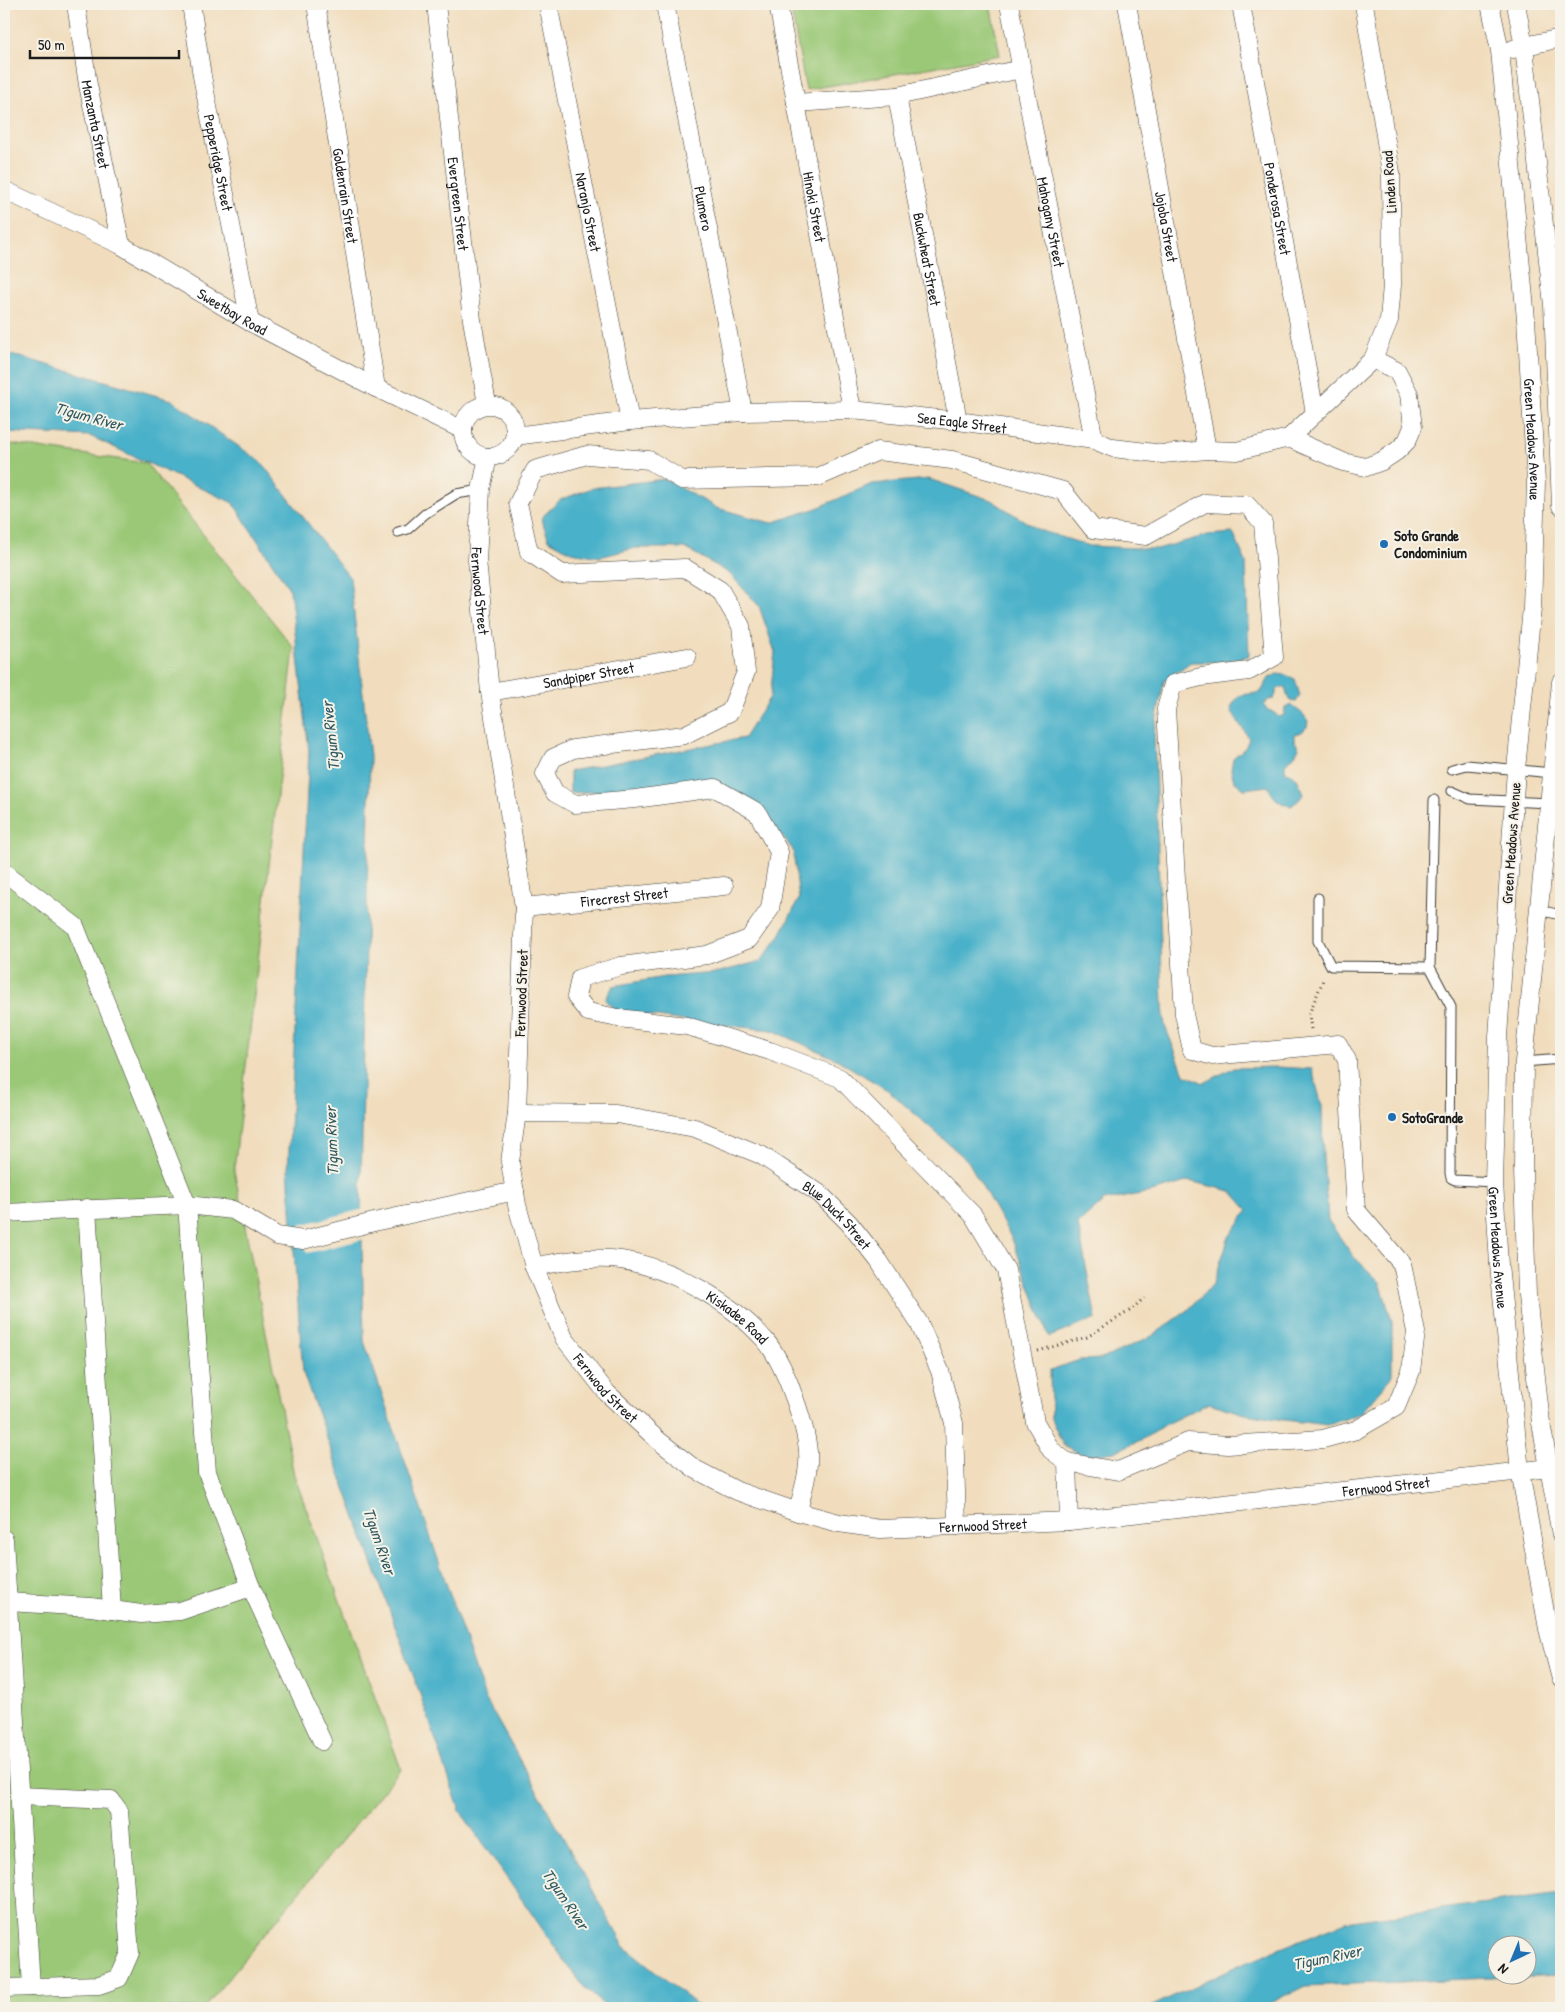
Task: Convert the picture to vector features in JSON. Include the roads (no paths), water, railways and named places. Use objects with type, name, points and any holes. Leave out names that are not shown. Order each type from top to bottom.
[{"type":"street","name":"Manzanta Street","points":[[76,4],[88,85],[121,245]]},
{"type":"street","name":"Pepperidge Street","points":[[191,4],[202,76],[250,322]]},
{"type":"street","name":"Goldenrain Street","points":[[316,4],[376,388]]},
{"type":"street","name":"Evergreen Street","points":[[436,4],[472,320],[487,404]]},
{"type":"street","name":"Naranjo Street","points":[[548,4],[630,420]]},
{"type":"street","name":"Plumero","points":[[664,4],[744,412]]},
{"type":"street","name":"Hinoki Street","points":[[778,4],[852,410]]},
{"type":"street","name":"Mahogany Street","points":[[1009,4],[1094,440]]},
{"type":"street","name":"Jojoba Street","points":[[1127,4],[1207,450]]},
{"type":"street","name":"Ponderosa Street","points":[[1241,4],[1315,413]]},
{"type":"street","name":"Linden Road","points":[[1364,4],[1391,173],[1391,303],[1389,320],[1373,359]]},
{"type":"street","name":"Green Meadows Avenue","points":[[1490,4],[1500,51],[1526,319],[1536,482],[1532,608],[1516,769],[1498,1038],[1494,1182],[1499,1265],[1520,1471],[1548,1629],[1561,1679]]},
{"type":"street","name":"Green Meadows Avenue","points":[[1516,4],[1524,47],[1553,305],[1561,506]]},
{"type":"street","points":[[1500,51],[1561,38]]},
{"type":"street","points":[[796,103],[897,96],[1021,69]]},
{"type":"street","name":"Buckwheat Street","points":[[897,96],[958,422]]},
{"type":"street","name":"Sweetbay Road","points":[[4,190],[121,245],[250,322],[376,388],[462,430]]},
{"type":"street","points":[[1289,438],[1343,462],[1366,467],[1382,462],[1397,451],[1406,441],[1413,427],[1413,412],[1409,394],[1397,370],[1373,359]]},
{"type":"street","name":"Sea Eagle Street","points":[[515,436],[630,420],[744,412],[852,410],[1094,440],[1113,448],[1163,454],[1207,450],[1237,452],[1289,438],[1373,359]]},
{"type":"street","points":[[487,404],[505,410],[512,417],[515,426],[515,436],[508,449],[502,454],[488,457],[473,452],[467,446],[462,430],[464,420],[470,412],[478,406],[487,404]]},
{"type":"street","points":[[878,451],[952,460],[1063,491],[1093,529],[1146,536],[1205,503],[1247,505],[1263,523],[1274,657],[1249,671],[1201,677],[1173,684],[1166,708],[1184,1014],[1192,1050],[1212,1056],[1338,1044],[1347,1060],[1356,1210],[1402,1264],[1416,1332],[1411,1371],[1396,1407],[1356,1430],[1323,1439],[1228,1445],[1188,1442],[1118,1471],[1067,1462],[1051,1450],[1035,1422],[1006,1270],[973,1215],[840,1078],[770,1051],[687,1026],[618,1018],[588,1012],[576,997],[580,978],[621,966],[707,955],[750,939],[770,909],[779,852],[757,812],[715,788],[635,799],[576,804],[555,793],[545,774],[553,758],[573,749],[684,735],[730,712],[746,672],[741,626],[720,590],[685,568],[562,574],[529,552],[518,503],[535,470],[587,455],[649,460],[682,480],[818,478],[878,451]]},
{"type":"street","name":"Fernwood Street","points":[[488,457],[481,490],[477,560],[490,692],[524,907],[517,1113],[510,1162],[515,1191],[534,1266],[564,1338],[607,1393],[659,1441],[695,1469],[737,1491],[798,1512],[839,1523],[880,1529],[1069,1521],[1550,1468]]},
{"type":"street","name":"Sandpiper Street","points":[[490,692],[687,657]]},
{"type":"street","name":"Green Meadows Avenue","points":[[1561,682],[1524,1062],[1523,1170],[1527,1295],[1541,1423],[1561,1534]]},
{"type":"street","points":[[4,872],[75,926],[186,1205],[206,1472],[251,1587],[322,1740]]},
{"type":"street","name":"Firecrest Street","points":[[524,907],[724,886]]},
{"type":"street","name":"Blue Duck Street","points":[[517,1113],[616,1114],[695,1128],[761,1156],[820,1194],[849,1223],[879,1261],[919,1323],[940,1371],[954,1423],[956,1526]]},
{"type":"street","points":[[4,1213],[186,1205],[233,1210],[277,1236],[303,1240],[374,1222],[515,1191]]},
{"type":"street","points":[[87,1208],[112,1610]]},
{"type":"street","name":"Kiskadee Road","points":[[534,1266],[588,1259],[620,1260],[668,1273],[691,1284],[736,1313],[766,1341],[788,1379],[803,1421],[809,1463],[798,1512]]},
{"type":"street","points":[[1067,1462],[1069,1521]]},
{"type":"street","points":[[4,1539],[31,1987]]},
{"type":"street","points":[[8,1602],[91,1607],[141,1614],[180,1611],[251,1587]]},
{"type":"street","points":[[4,1988],[98,1984],[119,1978],[130,1953],[119,1811],[111,1800],[19,1796]]},
{"type":"lane","points":[[398,532],[408,529],[426,513],[456,494],[481,490]]},
{"type":"lane","points":[[1452,770],[1467,765],[1552,773]]},
{"type":"lane","points":[[1452,791],[1470,800],[1550,803]]},
{"type":"lane","points":[[1434,800],[1430,967],[1451,1006],[1450,1174],[1451,1178],[1455,1180],[1494,1182]]},
{"type":"lane","points":[[1318,898],[1318,941],[1331,966],[1430,967]]},
{"type":"lane","points":[[1539,910],[1561,915]]},
{"type":"lane","points":[[1524,1062],[1561,1060]]},
{"type":"water","name":"Tigum River","points":[[4,354],[172,400],[261,462],[350,578],[370,756],[361,1185],[364,1341],[485,1698],[624,1946],[701,2008],[607,2008],[580,1983],[460,1811],[420,1694],[303,1373],[288,1169],[309,751],[290,590],[233,503],[90,436],[4,432]]},
{"type":"water","points":[[665,479],[717,508],[771,523],[817,508],[872,484],[929,479],[991,500],[1039,530],[1090,546],[1157,549],[1208,535],[1233,533],[1246,562],[1249,656],[1221,662],[1191,662],[1164,681],[1154,732],[1165,1026],[1184,1074],[1204,1083],[1233,1068],[1277,1067],[1312,1069],[1322,1106],[1323,1157],[1328,1220],[1353,1256],[1380,1282],[1392,1321],[1392,1377],[1361,1413],[1328,1425],[1245,1414],[1209,1403],[1168,1423],[1143,1439],[1114,1452],[1085,1456],[1063,1445],[1051,1419],[1050,1370],[1080,1360],[1102,1359],[1152,1336],[1187,1311],[1213,1284],[1229,1237],[1248,1210],[1231,1191],[1189,1181],[1156,1191],[1104,1201],[1078,1224],[1096,1319],[1049,1337],[1012,1239],[968,1161],[889,1091],[836,1059],[772,1030],[699,1023],[616,1011],[605,1000],[613,986],[664,977],[716,973],[761,961],[779,937],[799,899],[793,850],[757,803],[710,779],[627,790],[570,793],[570,771],[744,738],[770,697],[775,652],[759,606],[729,573],[685,548],[635,548],[600,557],[571,552],[549,540],[541,518],[560,500],[592,488]]},
{"type":"water","points":[[1277,674],[1295,679],[1300,696],[1296,701],[1289,700],[1285,687],[1278,688],[1274,699],[1268,700],[1264,705],[1266,709],[1279,717],[1284,715],[1285,708],[1291,705],[1303,714],[1308,721],[1307,727],[1302,732],[1294,734],[1294,740],[1299,748],[1295,755],[1285,764],[1285,771],[1296,777],[1304,793],[1291,806],[1276,799],[1268,786],[1244,789],[1234,781],[1231,770],[1233,758],[1245,748],[1249,739],[1231,708],[1240,697],[1261,692],[1269,678]]},
{"type":"water","name":"Tigum River","points":[[1561,1893],[1561,1975],[1538,1976],[1538,1934],[1488,1934],[1488,1978],[1305,1986],[1261,2008],[1148,2008],[1239,1965],[1345,1922]]},
{"type":"place","name":"Soto Grande Condominium","points":[[1384,544]]},
{"type":"place","name":"SotoGrande","points":[[1392,1117]]}]
